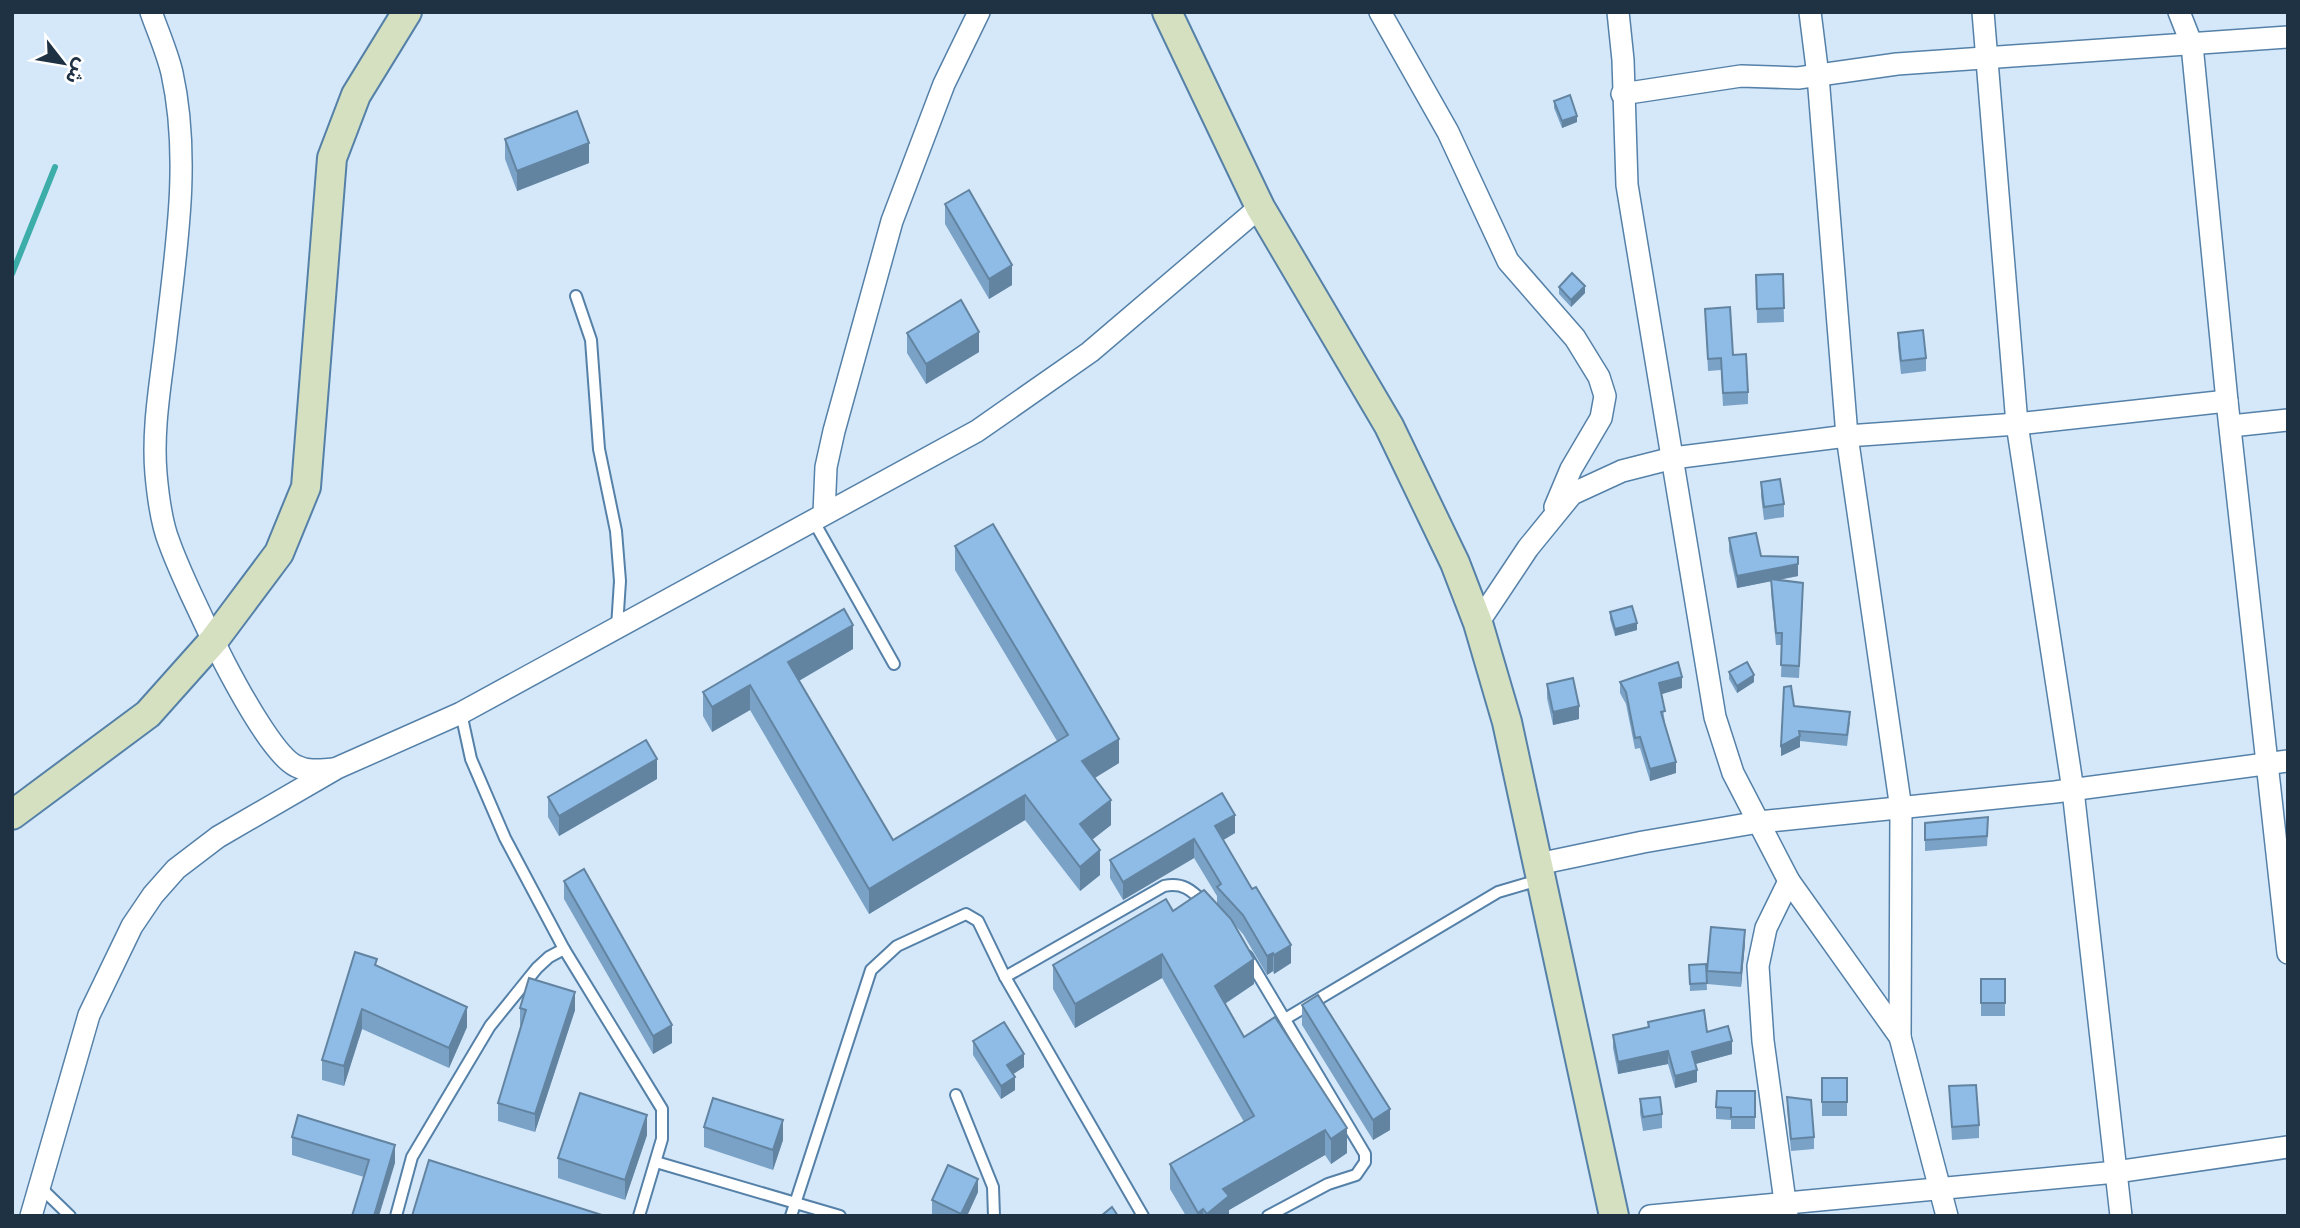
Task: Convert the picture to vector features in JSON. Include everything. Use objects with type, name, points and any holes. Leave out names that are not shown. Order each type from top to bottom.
[{"type":"main road","points":[[12,815],[148,714],[214,640],[279,552],[306,487],[332,158],[356,96],[407,12]]},
{"type":"main road","points":[[1167,12],[1260,207],[1389,426],[1455,563],[1478,623],[1507,722],[1614,1216]]},
{"type":"street","points":[[151,12],[172,72],[179,125],[180,216],[155,428],[156,474],[168,541],[255,721],[278,753],[297,766],[312,771],[337,768]]},
{"type":"street","points":[[818,517],[834,431],[892,221],[944,83],[979,12]]},
{"type":"street","points":[[1380,12],[1448,132],[1508,261],[1574,338],[1599,377],[1605,396],[1601,418],[1571,469],[1550,519]]},
{"type":"street","points":[[1618,12],[1623,60],[1627,185],[1715,717],[1733,773],[1789,881],[1900,1037]]},
{"type":"street","points":[[1810,12],[1818,76],[1847,436],[1901,809],[1900,1037],[1947,1216]]},
{"type":"street","points":[[1983,12],[1989,57],[2017,424],[2073,790],[2121,1216]]},
{"type":"street","points":[[2179,12],[2192,45],[2227,401],[2288,953]]},
{"type":"street","points":[[1622,94],[1741,76],[1818,76],[1897,64],[2288,37]]},
{"type":"street","points":[[31,1216],[89,1015],[113,962],[153,895],[176,870],[218,837],[337,768],[461,713],[978,430],[1090,352],[1260,207]]},
{"type":"street","points":[[1478,623],[1550,519],[1572,494],[1599,480],[1673,458],[1847,436],[2017,424],[2227,401]]},
{"type":"street","points":[[2231,426],[2288,420]]},
{"type":"street","points":[[1540,872],[1643,842],[1759,822],[2073,790],[2288,761]]},
{"type":"street","points":[[1786,1209],[1763,1041],[1758,966],[1766,928],[1789,881]]},
{"type":"street","points":[[1650,1216],[1786,1209],[1940,1189],[2116,1172],[2288,1147]]},
{"type":"lane","points":[[576,296],[591,340],[599,449],[616,531],[620,581],[617,626]]},
{"type":"lane","points":[[818,517],[894,664]]},
{"type":"lane","points":[[461,713],[471,759],[489,802],[564,949],[662,1109],[662,1139],[639,1216]]},
{"type":"lane","points":[[1285,1019],[1497,892],[1540,872]]},
{"type":"lane","points":[[1005,977],[1164,886],[1176,883],[1186,887],[1214,912]]},
{"type":"lane","points":[[791,1216],[862,992],[878,962],[897,946],[966,914],[978,921],[1005,977],[1143,1216]]},
{"type":"lane","points":[[396,1216],[412,1157],[504,1005],[549,957],[564,949]]},
{"type":"lane","points":[[1244,950],[1362,1145],[1364,1162],[1356,1175],[1328,1184],[1268,1216]]},
{"type":"lane","points":[[956,1095],[993,1187],[994,1216]]},
{"type":"lane","points":[[412,1157],[425,1161]]},
{"type":"lane","points":[[656,1162],[796,1201],[839,1216]]},
{"type":"lane","points":[[39,1186],[70,1216]]},
{"type":"building","points":[[1570,95],[1577,116],[1562,121],[1554,101]]},
{"type":"building","points":[[577,111],[589,143],[517,171],[505,139]]},
{"type":"building","points":[[969,190],[1012,265],[989,279],[945,204]]},
{"type":"building","points":[[1572,273],[1585,286],[1571,300],[1559,287]]},
{"type":"building","points":[[1783,274],[1784,308],[1757,309],[1756,275]]},
{"type":"building","points":[[961,300],[979,332],[926,364],[907,333]]},
{"type":"building","points":[[1730,307],[1733,355],[1746,354],[1748,392],[1723,393],[1721,358],[1708,359],[1705,309]]},
{"type":"building","points":[[1923,330],[1926,358],[1901,361],[1898,333]]},
{"type":"building","points":[[1780,479],[1784,504],[1764,507],[1761,482]]},
{"type":"building","points":[[993,524],[1119,739],[1082,761],[1111,800],[1080,824],[1100,850],[1080,867],[1025,795],[869,889],[750,685],[712,707],[703,692],[844,609],[853,625],[788,662],[893,840],[1068,735],[955,546]]},
{"type":"building","points":[[1756,533],[1761,556],[1798,557],[1798,564],[1737,576],[1729,538]]},
{"type":"building","points":[[1771,579],[1803,583],[1799,666],[1781,665],[1782,633],[1776,633]]},
{"type":"building","points":[[1632,606],[1637,623],[1615,629],[1610,612]]},
{"type":"building","points":[[1678,662],[1682,677],[1659,683],[1665,711],[1661,712],[1676,762],[1650,769],[1640,737],[1635,738],[1626,692],[1620,682]]},
{"type":"building","points":[[1747,662],[1754,675],[1737,686],[1729,672]]},
{"type":"building","points":[[1573,678],[1579,706],[1553,712],[1547,684]]},
{"type":"building","points":[[1791,686],[1794,706],[1850,712],[1847,735],[1799,731],[1800,736],[1781,746],[1784,687]]},
{"type":"building","points":[[646,740],[657,759],[559,816],[548,797]]},
{"type":"building","points":[[1222,793],[1235,815],[1215,826],[1252,889],[1256,887],[1291,945],[1274,955],[1273,953],[1267,956],[1243,915],[1217,887],[1221,884],[1194,839],[1123,882],[1110,860]]},
{"type":"building","points":[[1988,817],[1987,836],[1925,840],[1925,823]]},
{"type":"building","points":[[584,869],[672,1025],[653,1036],[564,881]]},
{"type":"building","points":[[1204,890],[1231,919],[1254,959],[1215,986],[1244,1037],[1275,1017],[1347,1128],[1331,1139],[1325,1130],[1223,1189],[1229,1196],[1207,1214],[1203,1209],[1198,1213],[1170,1164],[1254,1116],[1162,954],[1075,1004],[1053,965],[1166,899],[1173,911]]},
{"type":"building","points":[[1711,927],[1745,930],[1741,973],[1707,971]]},
{"type":"building","points":[[355,952],[377,959],[375,965],[467,1007],[449,1048],[362,1009],[344,1066],[322,1060]]},
{"type":"building","points":[[1706,964],[1707,983],[1690,984],[1689,965]]},
{"type":"building","points":[[529,978],[575,992],[535,1114],[498,1103],[526,1010],[520,1008]]},
{"type":"building","points":[[1981,979],[2005,979],[2005,1003],[1981,1003]]},
{"type":"building","points":[[1318,995],[1390,1109],[1373,1120],[1302,1005]]},
{"type":"building","points":[[1704,1010],[1707,1032],[1728,1026],[1732,1041],[1692,1052],[1697,1070],[1675,1076],[1668,1051],[1618,1062],[1613,1035],[1649,1027],[1648,1022]]},
{"type":"building","points":[[1004,1022],[1024,1054],[1007,1065],[1015,1077],[1001,1086],[973,1041]]},
{"type":"building","points":[[1822,1078],[1847,1078],[1847,1102],[1822,1102]]},
{"type":"building","points":[[1976,1085],[1979,1125],[1952,1127],[1949,1086]]},
{"type":"building","points":[[1717,1091],[1755,1091],[1755,1117],[1731,1117],[1731,1108],[1716,1107]]},
{"type":"building","points":[[580,1093],[647,1115],[625,1180],[558,1158]]},
{"type":"building","points":[[1660,1097],[1662,1114],[1643,1117],[1640,1099]]},
{"type":"building","points":[[1787,1097],[1811,1100],[1814,1137],[1791,1139]]},
{"type":"building","points":[[713,1098],[783,1120],[773,1150],[704,1127]]},
{"type":"building","points":[[298,1115],[395,1145],[374,1216],[352,1216],[369,1160],[292,1137]]},
{"type":"building","points":[[429,1160],[605,1216],[412,1216]]},
{"type":"building","points":[[948,1165],[978,1179],[961,1214],[932,1200]]},
{"type":"building","points":[[1112,1207],[1118,1216],[1101,1216]]},
{"type":"waterway","points":[[12,274],[55,167]]}]
